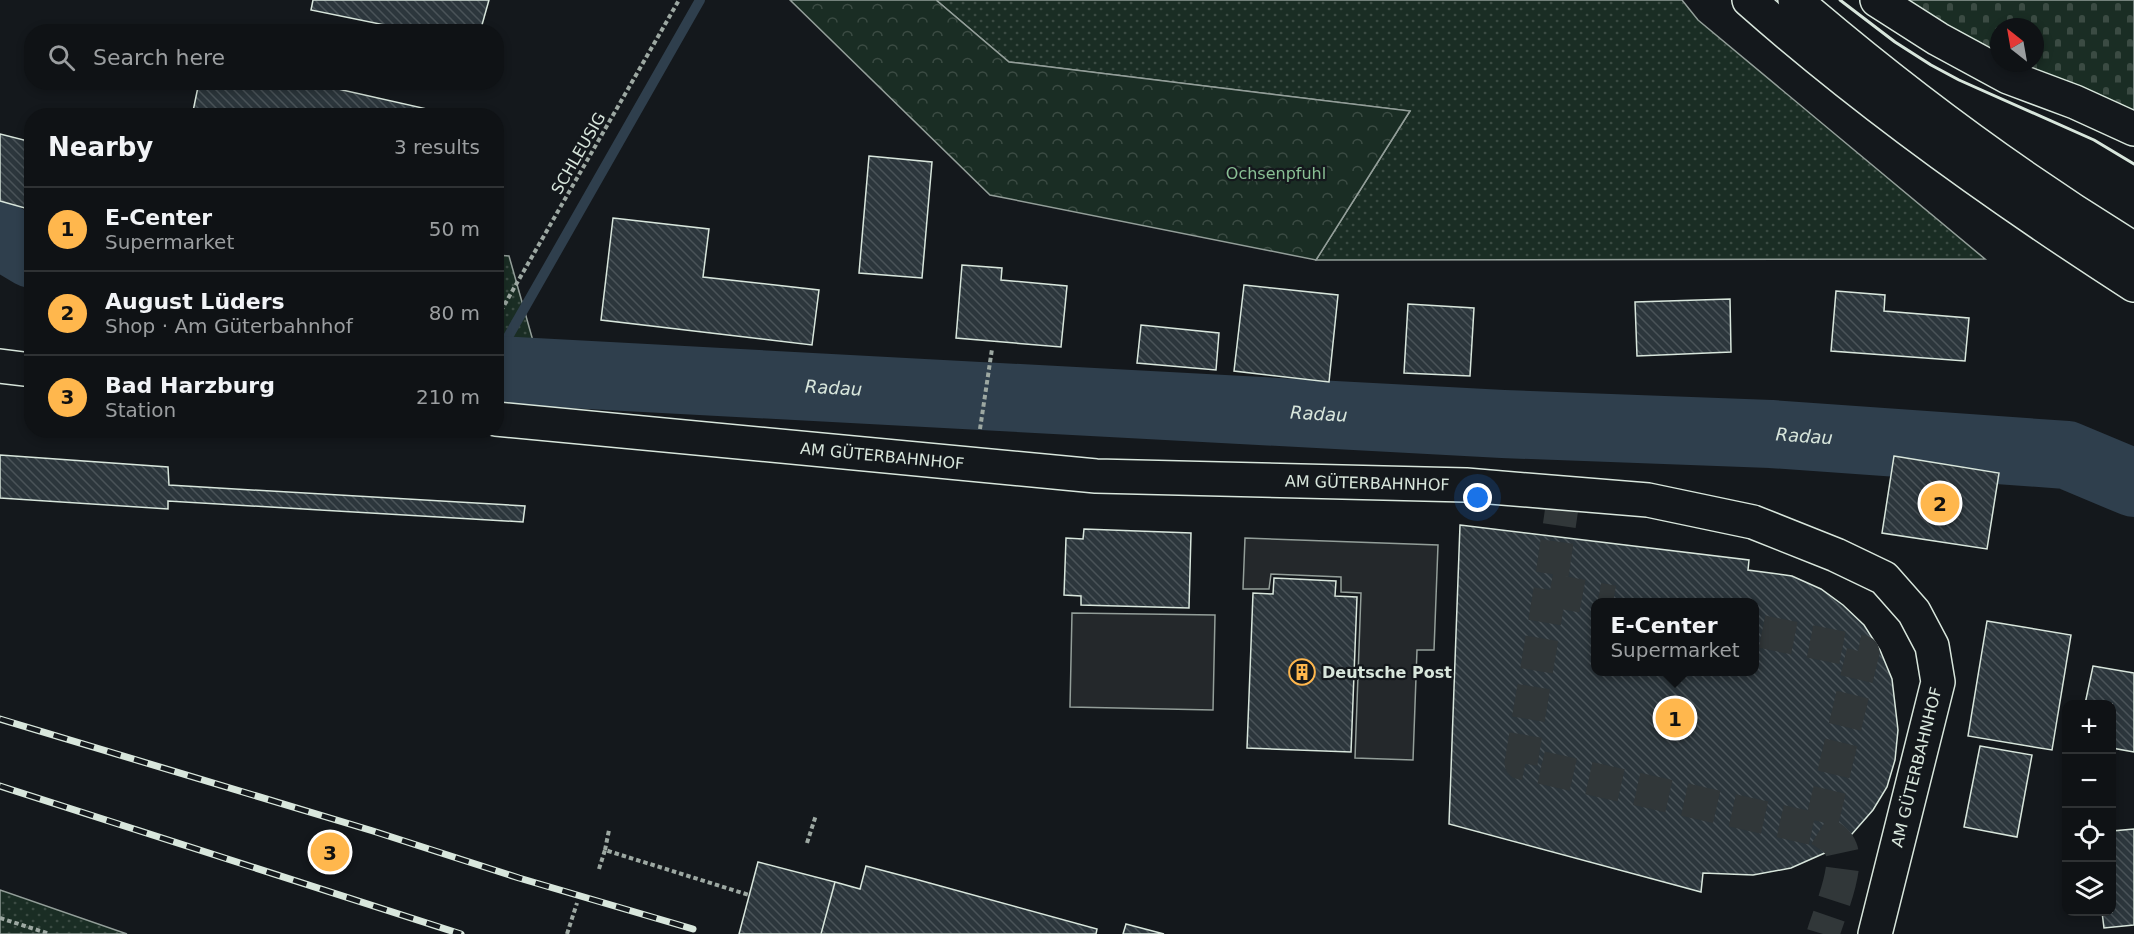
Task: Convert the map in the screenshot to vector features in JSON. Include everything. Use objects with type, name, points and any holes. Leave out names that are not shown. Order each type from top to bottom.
[{"type":"main road","points":[[1749,0],[1804,48],[2134,249]]},
{"type":"main road","points":[[1795,0],[1928,125],[2046,228],[2134,285]]},
{"type":"main road","points":[[1877,0],[1938,39],[2008,77],[2075,102],[2134,129]]},
{"type":"main road","points":[[0,366],[24,369]]},
{"type":"main road","name":"AM GÜTERBAHNHOF","points":[[504,420],[1096,476],[1466,485],[1648,500],[1753,522],[1836,555],[1884,578],[1914,612],[1932,646],[1938,682],[1875,934]]},
{"type":"path","name":"SCHLEUSIG","points":[[504,306],[679,0]]},
{"type":"path","points":[[983,407],[992,349]]},
{"type":"path","points":[[807,843],[816,815]]},
{"type":"path","points":[[599,869],[609,830]]},
{"type":"path","points":[[605,850],[749,895]]},
{"type":"path","points":[[567,934],[577,903]]},
{"type":"path","points":[[0,918],[50,934]]},
{"type":"green space","name":"Ochsenpfuhl","points":[[790,0],[936,0],[1009,62],[1410,111],[1316,260],[990,195]]},
{"type":"green space","points":[[936,0],[1682,0],[1698,20],[1985,259],[1316,260],[1410,111],[1009,62]]},
{"type":"green space","points":[[1877,0],[2134,0],[2134,129],[2075,102],[1999,72],[2044,72],[2044,18],[1990,18],[1990,67],[1938,39]]},
{"type":"green space","points":[[504,256],[509,256],[548,394],[504,390]]},
{"type":"green space","points":[[0,890],[127,934],[0,934]]},
{"type":"shaded area","points":[[1245,538],[1438,545],[1434,650],[1417,650],[1413,760],[1355,758],[1361,593],[1341,592],[1341,577],[1271,574],[1269,589],[1243,589]]},
{"type":"shaded area","points":[[1072,613],[1215,615],[1213,710],[1070,707]]},
{"type":"building","points":[[313,0],[489,0],[482,24],[380,24],[311,10]]},
{"type":"building","points":[[197,90],[343,90],[423,108],[194,108]]},
{"type":"building","points":[[0,134],[24,140],[24,208],[0,201]]},
{"type":"building","points":[[869,156],[932,162],[922,278],[859,273]]},
{"type":"building","points":[[613,218],[709,229],[703,277],[819,290],[812,345],[601,320]]},
{"type":"building","points":[[962,265],[1002,268],[1001,280],[1067,286],[1061,347],[956,338]]},
{"type":"building","points":[[1244,285],[1338,295],[1329,382],[1234,371]]},
{"type":"building","points":[[1836,291],[1885,295],[1884,311],[1969,318],[1965,361],[1831,351]]},
{"type":"building","points":[[1730,299],[1731,352],[1637,356],[1635,302]]},
{"type":"building","points":[[1408,304],[1474,308],[1470,376],[1404,373]]},
{"type":"building","points":[[1141,325],[1219,333],[1216,370],[1137,363]]},
{"type":"building","points":[[0,455],[168,467],[169,485],[525,506],[523,522],[168,501],[168,509],[0,498]]},
{"type":"building","points":[[1894,456],[1999,473],[1987,549],[1882,533]]},
{"type":"building","points":[[1460,525],[1749,560],[1748,570],[1792,576],[1821,589],[1843,605],[1864,625],[1880,650],[1892,679],[1898,730],[1895,760],[1887,787],[1873,810],[1852,834],[1827,852],[1791,868],[1753,875],[1703,873],[1701,892],[1449,824]]},
{"type":"building","points":[[1084,529],[1191,533],[1189,608],[1081,605],[1081,596],[1064,595],[1066,538],[1083,539]]},
{"type":"building","name":"Deutsche Post","points":[[1274,578],[1336,581],[1335,596],[1357,597],[1351,752],[1247,748],[1253,593],[1273,594]]},
{"type":"building","points":[[1987,621],[2071,635],[2052,750],[1968,736]]},
{"type":"building","points":[[2093,666],[2134,673],[2134,752],[2116,749],[2116,700],[2086,700]]},
{"type":"building","points":[[1980,746],[2032,755],[2017,837],[1964,827]]},
{"type":"building","points":[[2134,829],[2134,925],[2104,928],[2102,916],[2116,916],[2116,831]]},
{"type":"building","points":[[758,862],[835,882],[821,934],[739,934]]},
{"type":"building","points":[[866,866],[1097,929],[1096,934],[821,934],[835,882],[860,889]]},
{"type":"building","points":[[1126,924],[1164,934],[1123,934]]},
{"type":"waterway","points":[[504,344],[700,0]]},
{"type":"waterway","name":"Radau","points":[[0,235],[24,249]]},
{"type":"waterway","name":"Radau","points":[[504,370],[1503,424],[1771,434],[2067,455],[2134,483]]},
{"type":"tunnel","points":[[1564,493],[1521,763],[1820,830],[1863,652],[1759,631]]},
{"type":"tunnel","points":[[1550,590],[1592,598]]},
{"type":"tunnel","points":[[1820,830],[1838,843],[1843,857],[1840,879],[1823,934]]},
{"type":"railway","points":[[0,719],[693,929]]},
{"type":"railway","points":[[0,786],[461,934]]},
{"type":"wall","points":[[1840,0],[1895,42],[1931,65],[1959,80],[2094,140],[2134,164]]},
{"type":"place","name":"August Lüders","points":[[1940,503]]},
{"type":"place","name":"Deutsche Post","points":[[1302,672]]},
{"type":"place","name":"E-Center","points":[[1675,718]]},
{"type":"place","name":"Bad Harzburg","points":[[330,852]]}]
